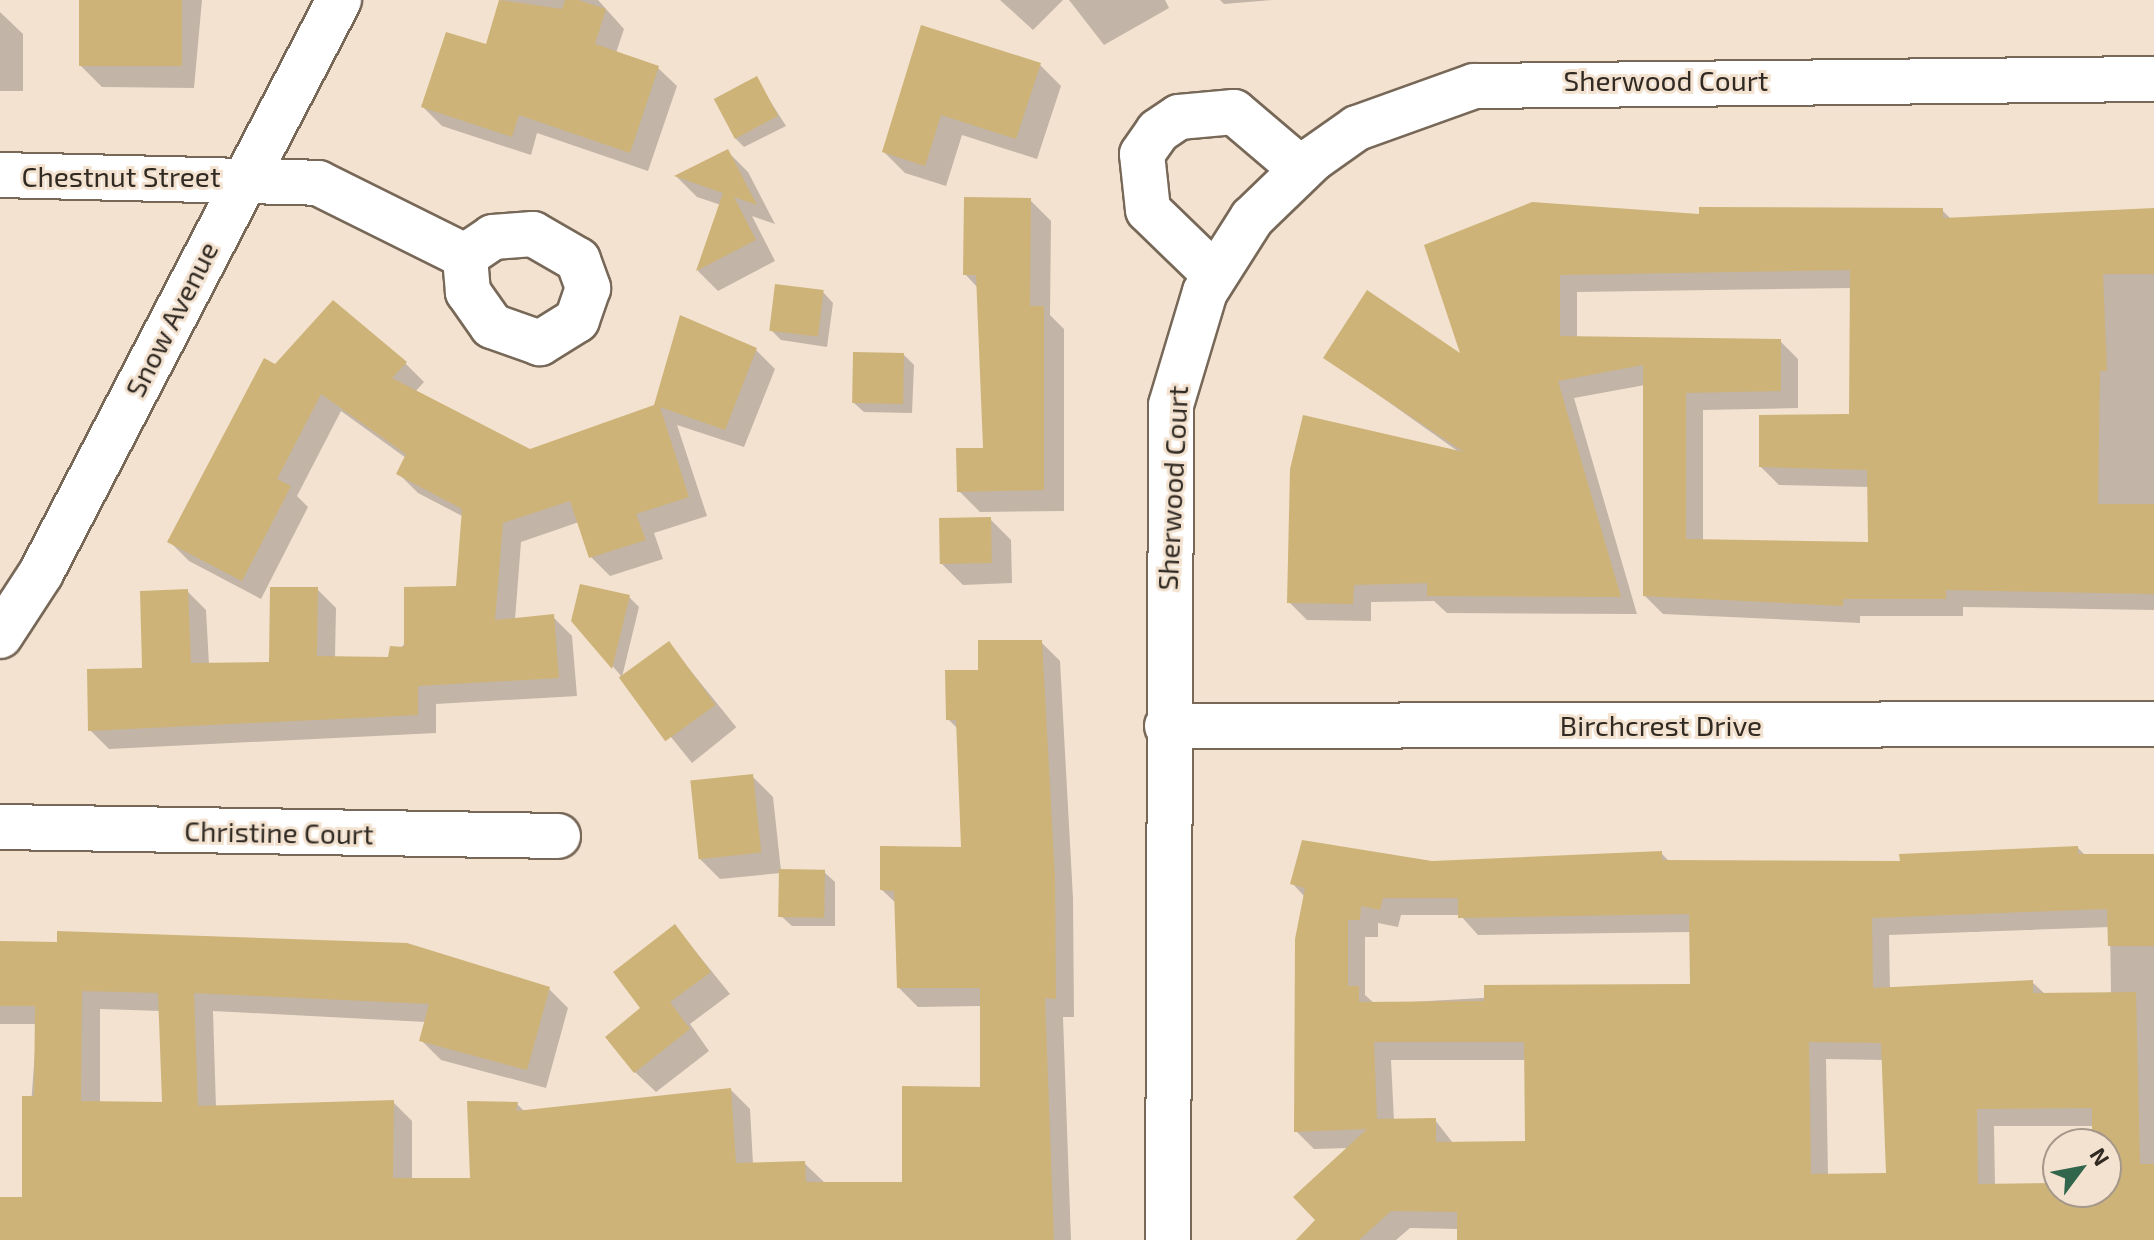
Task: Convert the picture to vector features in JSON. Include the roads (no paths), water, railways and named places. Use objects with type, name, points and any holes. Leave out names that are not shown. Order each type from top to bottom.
[{"type":"street","name":"Snow Avenue","points":[[0,636],[41,573],[243,177],[339,0]]},
{"type":"street","name":"Sherwood Court","points":[[1168,1240],[1167,726],[1171,405],[1183,347],[1215,275],[1252,218],[1301,169],[1357,128],[1474,86],[2154,79]]},
{"type":"street","points":[[1215,275],[1148,210],[1142,154],[1158,131],[1179,117],[1234,112],[1301,169]]},
{"type":"street","name":"Chestnut Street","points":[[0,175],[243,177],[318,183],[465,256]]},
{"type":"street","name":"Birchcrest Drive","points":[[1167,726],[2154,724]]},
{"type":"street","name":"Christine Court","points":[[0,827],[558,836]]}]
